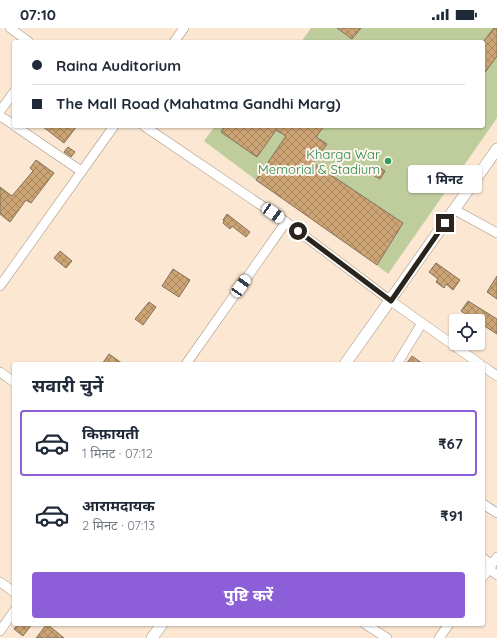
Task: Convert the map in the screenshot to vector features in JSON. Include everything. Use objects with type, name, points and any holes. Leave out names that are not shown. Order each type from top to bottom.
[{"type":"street","points":[[10,28],[27,40]]},
{"type":"street","points":[[175,40],[184,28]]},
{"type":"street","points":[[0,111],[12,95]]},
{"type":"street","points":[[0,116],[12,124]]},
{"type":"street","points":[[18,128],[81,171]]},
{"type":"street","points":[[0,286],[113,128]]},
{"type":"street","points":[[147,128],[286,222],[391,301],[477,362]]},
{"type":"street","points":[[346,362],[497,149]]},
{"type":"street","points":[[455,210],[497,234]]},
{"type":"street","points":[[187,362],[286,222]]},
{"type":"street","points":[[398,362],[422,323]]},
{"type":"street","points":[[485,367],[497,376]]},
{"type":"street","points":[[0,372],[12,381]]},
{"type":"street","points":[[485,505],[497,513]]},
{"type":"street","points":[[492,564],[497,575]]},
{"type":"street","points":[[485,574],[492,564]]},
{"type":"street","points":[[0,582],[12,591]]},
{"type":"street","points":[[0,631],[12,614]]},
{"type":"street","points":[[152,638],[161,626]]},
{"type":"street","points":[[368,626],[387,638]]},
{"type":"street","points":[[439,638],[448,626]]},
{"type":"green space","name":"Kharga War Memorial & Stadium","points":[[311,28],[497,28],[497,118],[388,274],[377,265],[403,223],[281,143],[256,180],[204,141],[214,128],[485,128],[485,40],[302,40]]},
{"type":"building","points":[[337,28],[361,28],[352,39]]},
{"type":"building","points":[[494,28],[497,28],[497,56],[485,72],[485,40]]},
{"type":"building","points":[[45,128],[75,128],[64,143]]},
{"type":"building","points":[[224,128],[323,128],[316,137],[327,144],[313,163],[403,223],[377,265],[256,180],[286,136],[276,130],[257,157],[221,132]]},
{"type":"building","points":[[68,147],[75,152],[71,157],[64,152]]},
{"type":"building","points":[[36,160],[54,173],[31,203],[26,200],[10,222],[0,214],[0,187],[12,196],[33,171],[30,168]]},
{"type":"building","points":[[379,167],[385,171],[380,179],[373,175]]},
{"type":"building","points":[[227,214],[250,232],[246,237],[232,226],[230,229],[223,223],[223,220]]},
{"type":"building","points":[[60,251],[72,261],[66,268],[54,258]]},
{"type":"building","points":[[436,263],[460,280],[453,290],[446,284],[444,288],[436,282],[438,279],[429,272]]},
{"type":"building","points":[[173,269],[190,280],[179,297],[162,286]]},
{"type":"building","points":[[497,276],[497,299],[487,292]]},
{"type":"building","points":[[468,301],[497,319],[497,334],[485,326],[485,314],[466,314],[461,311]]},
{"type":"building","points":[[149,302],[156,307],[143,325],[135,319]]},
{"type":"building","points":[[109,354],[120,362],[103,362]]},
{"type":"building","points":[[412,356],[420,362],[408,362]]},
{"type":"building","points":[[16,626],[30,626],[23,636],[14,629]]},
{"type":"building","points":[[45,626],[49,626],[64,638],[36,638]]},
{"type":"place","name":"Kharga War Memorial & Stadium","points":[[388,161]]},
{"type":"route","points":[[298,231],[391,301],[445,223]]}]
